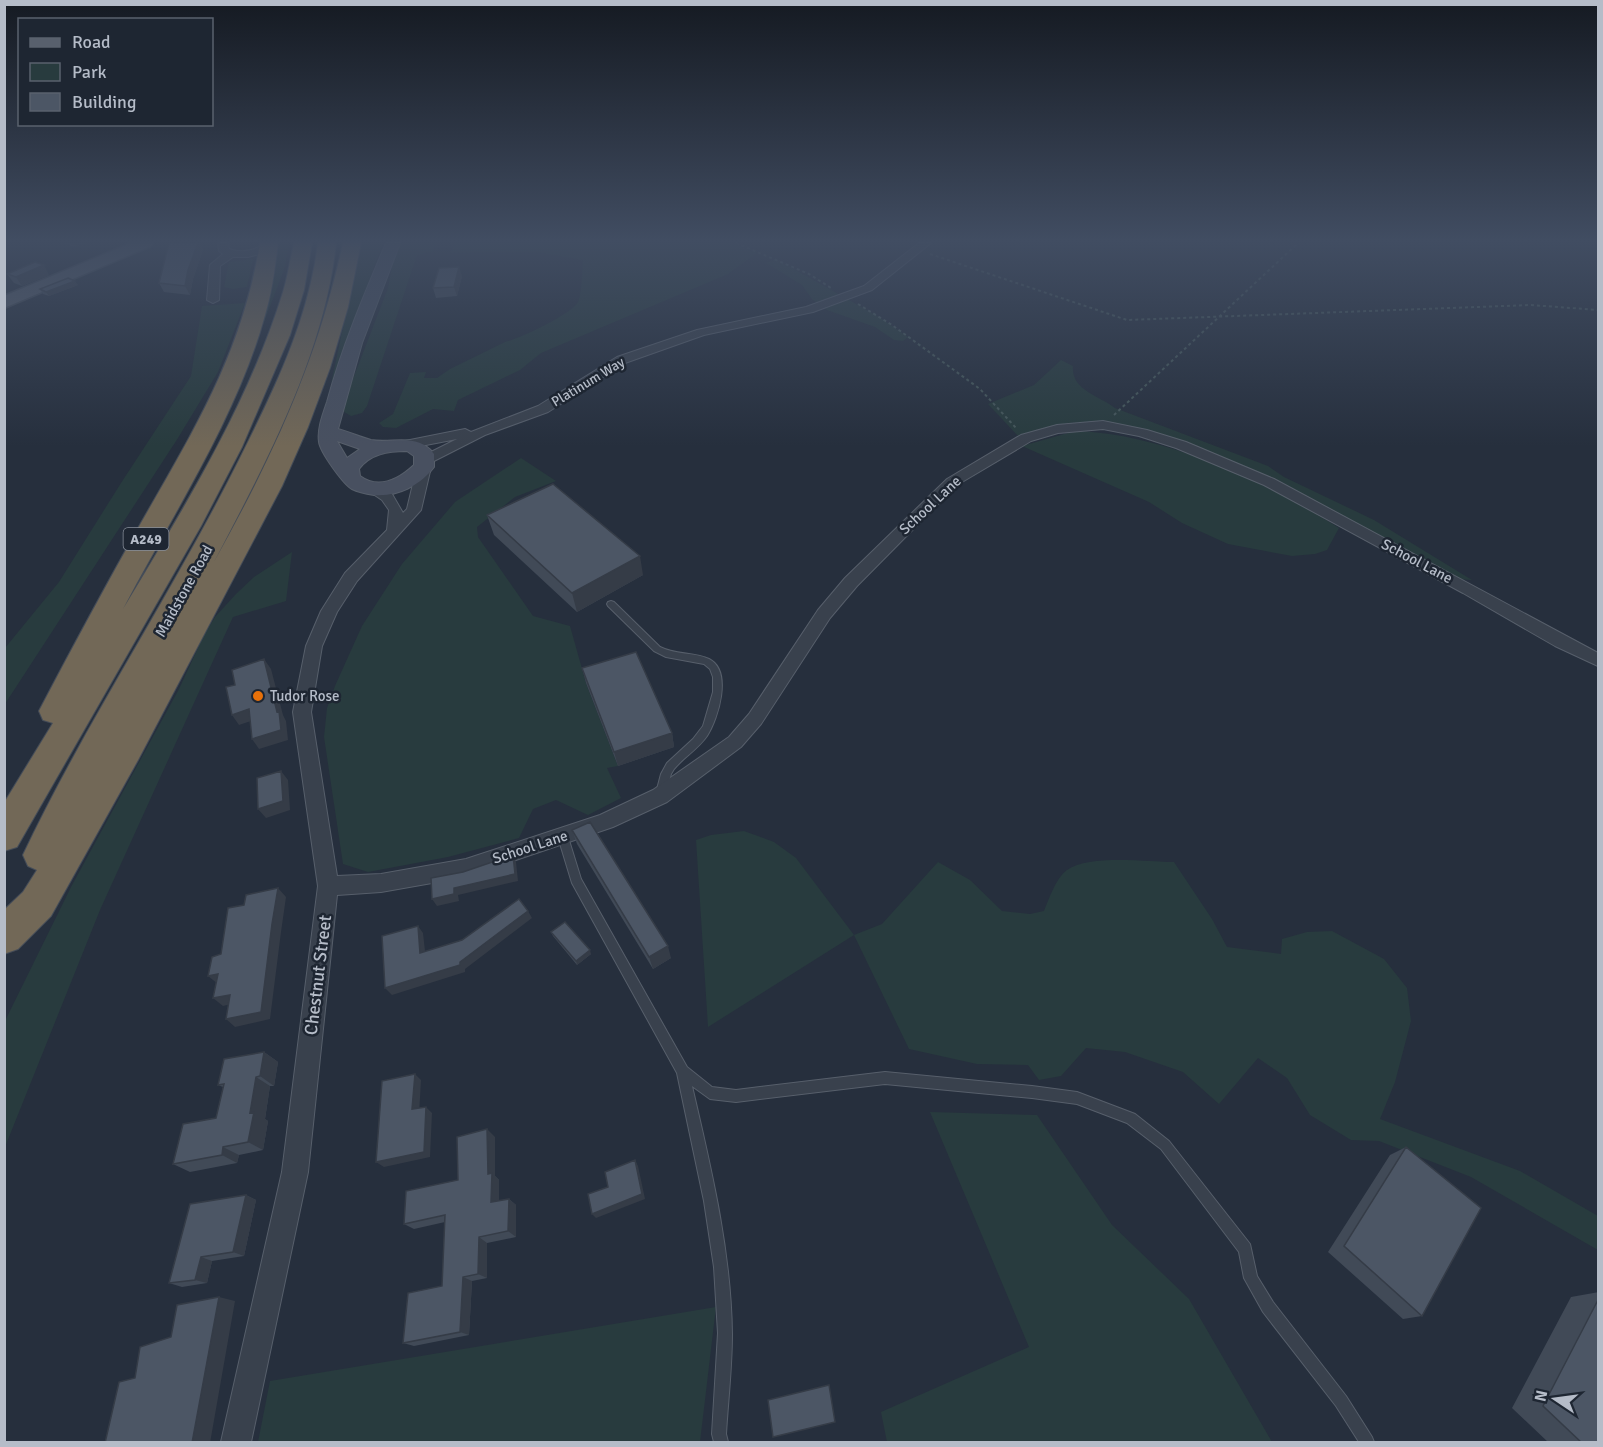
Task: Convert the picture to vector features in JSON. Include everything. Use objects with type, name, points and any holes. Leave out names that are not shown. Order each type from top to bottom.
[{"type":"highway","name":"A249","points":[[4,828],[30,761],[87,646],[204,435],[239,362],[257,311]]},
{"type":"highway","name":"Maidstone Road","points":[[4,836],[187,526],[230,447],[279,335],[287,311]]},
{"type":"highway","name":"Maidstone Road","points":[[4,926],[90,761],[229,510],[286,388],[311,329],[316,311]]},
{"type":"highway","points":[[4,936],[37,904],[126,750],[269,486],[291,442],[329,345],[337,311]]},
{"type":"street","points":[[366,311],[341,380],[327,441],[333,455],[348,471],[349,478],[354,484],[374,489],[387,497],[396,510],[394,529]]},
{"type":"street","name":"Platinum Way","points":[[425,463],[480,432],[543,409],[621,360],[700,332],[806,311]]},
{"type":"street","name":"School Lane","points":[[328,886],[381,884],[466,868],[563,837],[606,821],[660,796],[735,742],[755,719],[824,614],[852,582],[952,482],[1026,438],[1075,426],[1103,426],[1181,445],[1269,482],[1469,589],[1560,642],[1599,660]]},
{"type":"street","points":[[330,432],[378,447]]},
{"type":"street","name":"Platinum Way","points":[[405,445],[480,432]]},
{"type":"street","points":[[348,471],[357,457],[378,447],[405,445],[420,450],[425,463],[410,480],[386,488],[374,489]]},
{"type":"street","name":"Chestnut Street","points":[[236,1443],[295,1172],[328,886],[303,712],[314,646],[339,595],[351,577],[414,510],[425,463]]},
{"type":"lane","points":[[611,603],[658,651],[674,656],[698,657],[712,665],[719,679],[713,713],[705,731],[668,770],[660,796]]},
{"type":"lane","points":[[563,837],[576,880],[683,1071],[700,1147],[718,1250],[725,1333],[719,1434],[721,1443]]},
{"type":"lane","points":[[683,1071],[710,1093],[736,1096],[885,1078],[1077,1098],[1131,1118],[1165,1144],[1245,1249],[1251,1278],[1268,1307],[1341,1401],[1367,1443]]},
{"type":"path","points":[[868,311],[892,325],[980,389],[1026,438]]},
{"type":"path","points":[[1100,311],[1126,320],[1403,311]]},
{"type":"path","points":[[1103,426],[1226,311]]},
{"type":"green space","points":[[201,311],[242,311],[218,372],[178,438],[5,704],[5,648],[59,582],[191,376]]},
{"type":"green space","points":[[265,311],[268,311],[263,325]]},
{"type":"green space","points":[[347,311],[358,311],[331,384]]},
{"type":"green space","points":[[379,311],[399,311],[367,406],[362,413],[351,416],[341,410]]},
{"type":"green space","points":[[568,311],[642,311],[541,353],[520,370],[458,400],[454,411],[433,409],[396,428],[383,427],[379,423],[393,414],[410,373],[426,372],[424,378],[437,378],[450,369],[545,325]]},
{"type":"green space","points":[[828,311],[868,311],[908,337],[903,341],[894,340],[875,327]]},
{"type":"green space","points":[[1061,360],[1073,366],[1076,381],[1081,386],[1115,408],[1268,466],[1284,477],[1374,520],[1472,580],[1455,579],[1276,479],[1104,422],[1068,423],[1019,437],[988,404],[1034,385]]},
{"type":"green space","points":[[1075,431],[1108,434],[1178,450],[1247,478],[1339,528],[1327,550],[1315,554],[1292,556],[1228,544],[1182,523],[1149,502],[1022,446]]},
{"type":"green space","points":[[521,458],[556,481],[515,497],[477,527],[478,537],[533,616],[570,626],[586,683],[618,766],[607,768],[621,798],[588,815],[556,800],[533,809],[519,838],[448,857],[368,872],[343,864],[324,737],[327,708],[335,686],[362,626],[402,564],[455,502]]},
{"type":"green space","points":[[292,552],[286,601],[233,617],[100,910],[5,1147],[5,1021],[71,887],[179,689],[215,617],[254,577]]},
{"type":"green space","points":[[744,831],[774,842],[796,858],[854,935],[708,1027],[696,840],[711,835]]},
{"type":"green space","points":[[1104,860],[1174,862],[1212,919],[1227,947],[1281,954],[1282,939],[1307,932],[1332,931],[1384,959],[1407,988],[1411,1021],[1395,1082],[1380,1119],[1520,1171],[1598,1216],[1598,1250],[1471,1177],[1379,1141],[1351,1140],[1310,1115],[1287,1078],[1258,1058],[1219,1104],[1183,1072],[1125,1052],[1086,1048],[1061,1076],[1039,1080],[1028,1065],[977,1064],[909,1049],[854,935],[882,924],[938,862],[970,880],[1002,911],[1030,914],[1044,911],[1059,878],[1067,870],[1077,865]]},
{"type":"green space","points":[[930,1112],[1037,1115],[1112,1225],[1189,1299],[1272,1442],[887,1442],[881,1412],[1029,1347]]},
{"type":"green space","points":[[716,1307],[700,1442],[258,1442],[270,1381]]},
{"type":"building","points":[[553,484],[640,556],[572,593],[487,515]]},
{"type":"building","points":[[636,652],[672,733],[614,752],[582,668]]},
{"type":"building","points":[[264,659],[277,712],[279,711],[281,730],[252,739],[249,709],[232,715],[226,687],[235,685],[232,670]]},
{"type":"building","points":[[281,771],[283,801],[258,809],[257,778]]},
{"type":"building","points":[[590,822],[668,946],[649,957],[572,830]]},
{"type":"building","points":[[513,855],[515,874],[454,888],[454,894],[432,899],[431,878],[463,872]]},
{"type":"building","points":[[278,888],[261,1012],[226,1019],[230,995],[213,998],[218,974],[208,976],[212,957],[221,954],[228,908],[244,905],[246,895]]},
{"type":"building","points":[[519,899],[528,911],[460,962],[460,965],[385,988],[382,936],[418,926],[420,953],[462,940]]},
{"type":"building","points":[[565,922],[590,950],[576,961],[551,932]]},
{"type":"building","points":[[264,1052],[260,1076],[256,1077],[250,1113],[254,1112],[248,1142],[223,1147],[222,1155],[173,1164],[183,1124],[216,1118],[224,1084],[218,1085],[224,1059]]},
{"type":"building","points":[[415,1074],[412,1109],[426,1107],[424,1152],[376,1162],[382,1081]]},
{"type":"building","points":[[487,1129],[488,1174],[492,1173],[491,1202],[509,1199],[508,1231],[479,1237],[478,1274],[463,1277],[460,1332],[403,1343],[408,1293],[442,1286],[445,1215],[404,1224],[406,1191],[458,1180],[457,1137]]},
{"type":"building","points":[[1406,1147],[1481,1208],[1422,1316],[1344,1246]]},
{"type":"building","points":[[635,1160],[642,1194],[592,1214],[588,1194],[608,1187],[605,1172]]},
{"type":"building","points":[[246,1195],[233,1252],[201,1257],[195,1280],[169,1283],[190,1204]]},
{"type":"building","points":[[219,1297],[192,1443],[105,1443],[119,1382],[135,1378],[140,1347],[171,1337],[177,1305]]},
{"type":"building","points":[[1599,1298],[1599,1443],[1582,1443],[1543,1406]]},
{"type":"building","points":[[829,1385],[835,1422],[773,1437],[768,1400]]},
{"type":"place","name":"Tudor Rose","points":[[258,696]]}]
